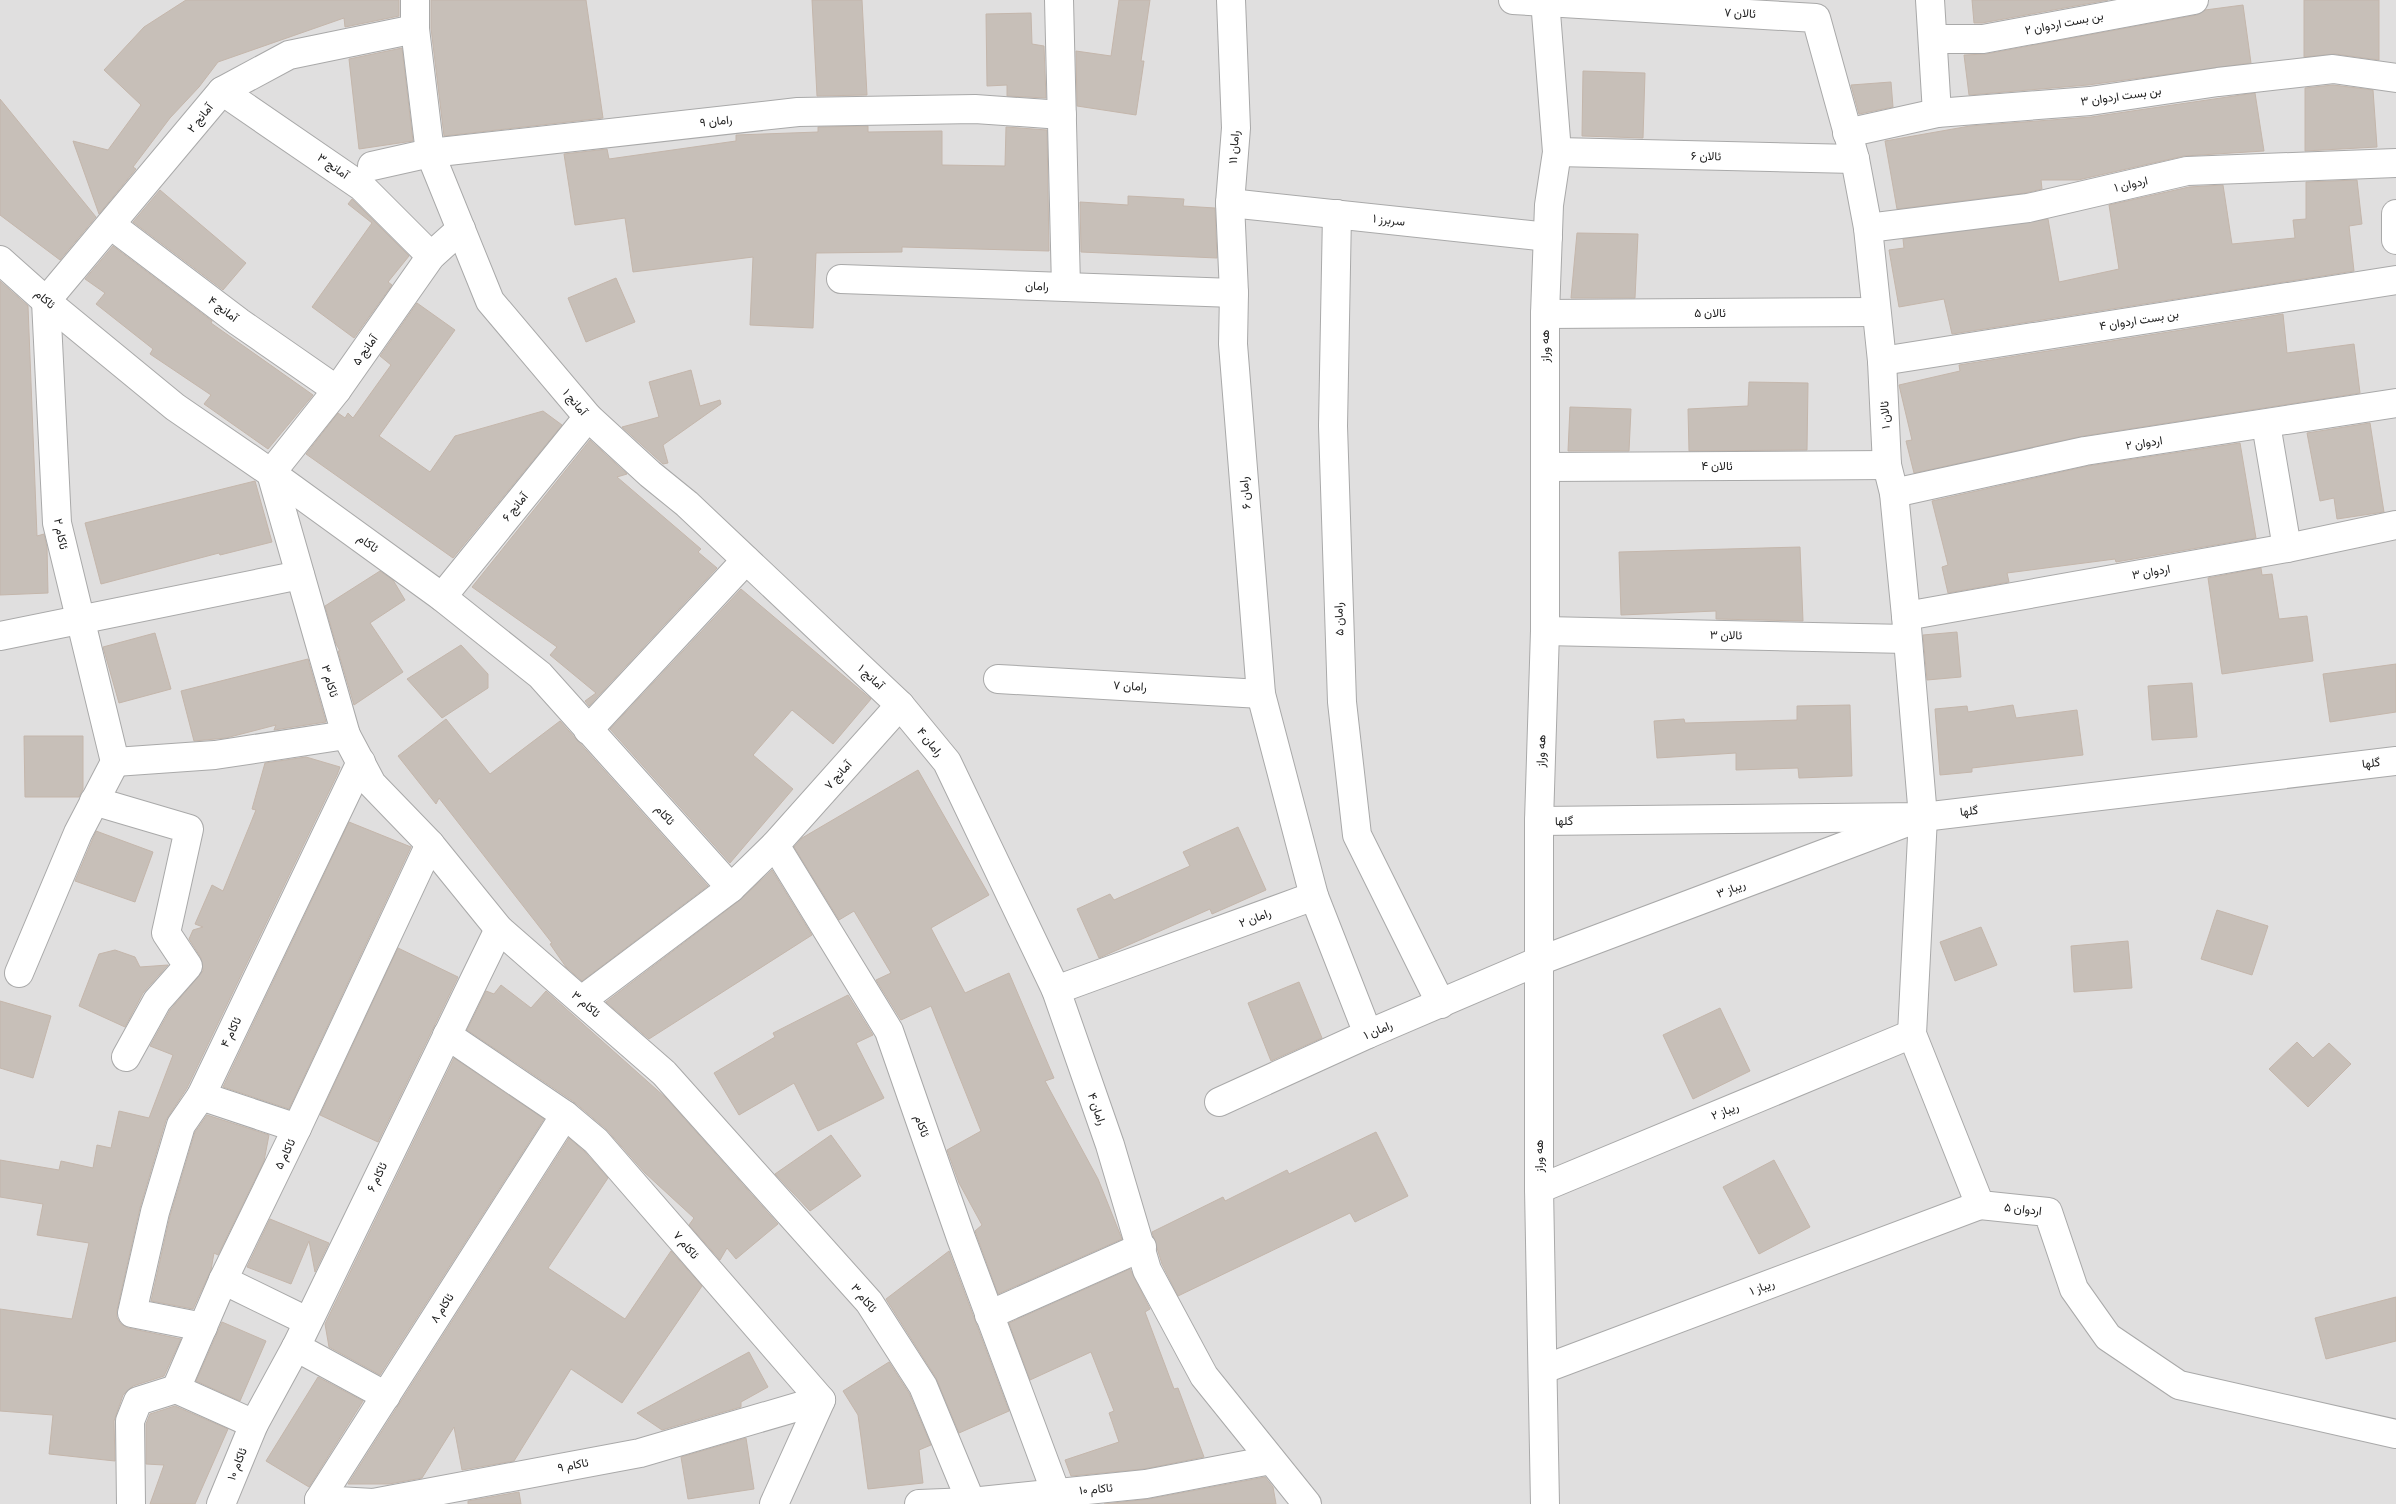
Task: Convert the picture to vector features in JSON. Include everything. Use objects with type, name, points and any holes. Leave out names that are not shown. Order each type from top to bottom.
[{"type":"street","name":"آمانج ۱","points":[[414,0],[415,30],[430,153],[490,301],[588,417],[650,474],[687,504],[900,705]]},
{"type":"street","points":[[1059,0],[1066,287]]},
{"type":"street","name":"رامان ۱۱","points":[[1231,0],[1236,128],[1230,203],[1234,293]]},
{"type":"street","name":"ئالان ۷","points":[[1513,0],[1816,18]]},
{"type":"street","points":[[1930,0],[1937,114]]},
{"type":"street","name":"بن بست اردوان ۲","points":[[1933,39],[1983,39],[2194,0]]},
{"type":"street","name":"هه وراز","points":[[1545,1],[1557,152],[1549,205],[1545,314],[1545,631],[1539,821],[1538,1188],[1544,1369],[1545,1504]]},
{"type":"street","name":"ئالان ۱","points":[[1816,18],[1855,159],[1868,228],[1882,361],[1887,465],[1894,493],[1923,817]]},
{"type":"street","name":"آمانج ۲","points":[[46,301],[222,91],[289,55],[415,30]]},
{"type":"street","name":"بن بست اردوان ۳","points":[[1847,133],[1937,114],[2090,101],[2218,82],[2333,69],[2396,78]]},
{"type":"street","name":"آمانج ۳","points":[[222,91],[362,186],[431,256]]},
{"type":"street","name":"رامان ۹","points":[[372,166],[430,153],[798,112],[975,109],[1062,116]]},
{"type":"street","name":"ئالان ۶","points":[[1557,152],[1855,159]]},
{"type":"street","name":"اردوان ۱","points":[[1868,228],[2028,208],[2187,171],[2396,163]]},
{"type":"street","name":"سربرز ۱","points":[[1230,203],[1548,237]]},
{"type":"street","name":"رامان ۵","points":[[1337,214],[1334,456],[1342,702],[1357,835],[1441,1004]]},
{"type":"street","points":[[2396,214],[2396,240]]},
{"type":"street","name":"آمانج ۴","points":[[111,225],[239,322],[337,390]]},
{"type":"street","name":"آمانج ۵","points":[[271,473],[337,390],[431,256],[461,229]]},
{"type":"street","name":"ئاکام","points":[[0,260],[46,301],[174,407],[271,473],[442,597],[540,675],[731,888]]},
{"type":"street","name":"رامان","points":[[841,279],[1234,293]]},
{"type":"street","name":"بن بست اردوان ۴","points":[[1882,361],[2396,280]]},
{"type":"street","name":"رامان ۶","points":[[1234,293],[1233,344],[1261,694],[1314,896]]},
{"type":"street","name":"ئاکام ۲","points":[[46,301],[57,523],[114,762]]},
{"type":"street","name":"ئالان ۵","points":[[1545,314],[1876,312]]},
{"type":"street","name":"اردوان ۲","points":[[1894,493],[2085,452],[2396,403]]},
{"type":"street","name":"آمانج ۶","points":[[442,597],[588,417]]},
{"type":"street","points":[[2266,424],[2287,548]]},
{"type":"street","name":"ئالان ۴","points":[[1546,467],[1887,465]]},
{"type":"street","name":"ئاکام ۳","points":[[271,473],[346,735],[372,784],[430,844],[499,929],[664,1073],[869,1302],[924,1386],[971,1502]]},
{"type":"street","name":"اردوان ۳","points":[[1906,627],[2396,526]]},
{"type":"street","points":[[588,730],[746,560]]},
{"type":"street","points":[[0,636],[300,574]]},
{"type":"street","name":"ئالان ۳","points":[[1545,631],[1906,627]]},
{"type":"street","name":"رامان ۷","points":[[998,679],[1261,694]]},
{"type":"street","name":"آمانج ۷","points":[[775,845],[900,705]]},
{"type":"street","name":"رامان ۴","points":[[900,705],[947,762],[1056,990],[1110,1145],[1142,1247],[1147,1270],[1204,1376],[1307,1504]]},
{"type":"street","points":[[19,972],[78,833],[114,762],[215,755],[346,735]]},
{"type":"street","name":"گلها","points":[[1539,821],[1923,817],[2396,760]]},
{"type":"street","name":"ئاکام ۴","points":[[203,1327],[132,1313],[155,1212],[181,1125],[201,1096],[361,762]]},
{"type":"street","points":[[94,801],[189,829],[166,933],[188,966],[157,1001],[126,1058]]},
{"type":"street","points":[[1923,817],[1912,1034],[1980,1205]]},
{"type":"street","name":"ریباز ۳","points":[[1539,961],[1923,817]]},
{"type":"street","name":"ئاکام ۵","points":[[176,1389],[223,1280],[297,1128],[430,844]]},
{"type":"street","points":[[582,1000],[731,888],[775,845]]},
{"type":"street","name":"ئاکام","points":[[775,845],[889,1031],[989,1315],[1056,1493]]},
{"type":"street","points":[[1314,896],[1368,1034]]},
{"type":"street","name":"رامان ۲","points":[[1056,990],[1314,896]]},
{"type":"street","name":"ئاکام ۶","points":[[254,1424],[296,1346],[499,929]]},
{"type":"street","name":"رامان ۱","points":[[1219,1102],[1368,1034],[1539,961]]},
{"type":"street","name":"ریباز ۲","points":[[1538,1188],[1912,1034]]},
{"type":"street","name":"ئاکام ۷","points":[[447,1035],[565,1115],[596,1141],[822,1400]]},
{"type":"street","points":[[201,1096],[297,1128]]},
{"type":"street","name":"ئاکام ۸","points":[[319,1500],[565,1115]]},
{"type":"street","name":"ریباز ۱","points":[[1544,1369],[1980,1205]]},
{"type":"street","name":"اردوان ۵","points":[[1980,1205],[2048,1212],[2074,1290],[2108,1337],[2179,1385],[2396,1434]]},
{"type":"street","points":[[989,1315],[1142,1247]]},
{"type":"street","points":[[223,1280],[307,1321]]},
{"type":"street","points":[[296,1346],[386,1396]]},
{"type":"street","points":[[131,1504],[130,1421],[138,1401],[176,1389],[254,1424]]},
{"type":"street","points":[[774,1504],[822,1400]]},
{"type":"street","name":"ئاکام ۹","points":[[319,1500],[373,1503],[640,1453],[822,1400]]},
{"type":"street","name":"ئاکام ۱۰","points":[[221,1504],[254,1424]]},
{"type":"street","name":"ئاکام ۱۰","points":[[919,1504],[971,1502],[1146,1484],[1271,1460]]},
{"type":"shaded area","points":[[0,0],[2396,0],[2396,1504],[0,1504]]},
{"type":"building","points":[[186,0],[399,0],[399,16],[345,27],[344,18],[218,62],[199,87],[170,118],[133,167],[136,169],[99,214],[73,141],[108,150],[141,105],[104,70],[144,27]]},
{"type":"building","points":[[431,0],[586,0],[603,118],[444,136],[431,28]]},
{"type":"building","points":[[812,0],[862,0],[867,95],[817,96]]},
{"type":"building","points":[[1119,0],[1150,0],[1141,61],[1144,61],[1136,115],[1077,106],[1076,51],[1111,56]]},
{"type":"building","points":[[1972,0],[2108,0],[1974,23]]},
{"type":"building","points":[[2304,0],[2379,0],[2379,60],[2335,54],[2304,57]]},
{"type":"building","points":[[2243,5],[2251,63],[2088,85],[1969,95],[1964,55],[1986,54],[2197,15],[2205,10]]},
{"type":"building","points":[[1031,13],[1032,44],[1044,46],[1046,98],[1007,96],[1007,85],[987,86],[986,14]]},
{"type":"building","points":[[402,48],[413,141],[359,149],[349,59]]},
{"type":"building","points":[[1583,71],[1645,73],[1643,138],[1582,136]]},
{"type":"building","points":[[1891,82],[1893,107],[1859,114],[1851,85]]},
{"type":"building","points":[[2333,85],[2373,90],[2377,147],[2305,151],[2305,88]]},
{"type":"building","points":[[2255,93],[2264,151],[2184,156],[2078,180],[2041,180],[2042,189],[2025,193],[1897,209],[1885,141],[1970,126],[2091,117]]},
{"type":"building","points":[[0,99],[96,217],[60,260],[0,215]]},
{"type":"building","points":[[868,126],[868,132],[942,131],[942,165],[1005,166],[1006,127],[1047,130],[1049,251],[902,247],[902,252],[816,253],[813,328],[750,325],[753,257],[633,272],[625,218],[575,225],[564,154],[607,149],[609,159],[736,141],[736,135],[818,132],[818,127]]},
{"type":"building","points":[[2357,180],[2362,224],[2349,226],[2354,271],[1952,334],[1944,299],[1899,307],[1889,250],[1904,248],[1903,239],[2048,219],[2059,282],[2119,269],[2109,205],[2189,187],[2223,185],[2232,244],[2295,238],[2293,220],[2306,219],[2306,182]]},
{"type":"building","points":[[160,190],[246,263],[223,290],[133,222]]},
{"type":"building","points":[[1128,196],[1184,199],[1183,206],[1215,208],[1217,258],[1081,252],[1080,202],[1128,205]]},
{"type":"building","points":[[352,199],[409,256],[388,282],[392,285],[354,338],[312,307],[372,223],[348,204]]},
{"type":"building","points":[[1577,233],[1638,234],[1635,298],[1571,298]]},
{"type":"building","points":[[113,246],[212,321],[211,323],[313,395],[268,449],[204,404],[211,395],[150,354],[153,349],[96,304],[105,293],[85,279]]},
{"type":"building","points":[[616,278],[635,322],[586,342],[568,298]]},
{"type":"building","points":[[0,281],[28,306],[37,536],[44,534],[47,547],[48,593],[0,595]]},
{"type":"building","points":[[417,303],[455,330],[379,436],[430,472],[455,436],[543,411],[562,425],[453,558],[306,454],[338,413],[345,418],[348,413],[353,418],[391,365],[380,356]]},
{"type":"building","points":[[2283,314],[2287,353],[2354,344],[2360,393],[2083,436],[1914,473],[1906,441],[1912,440],[1899,385],[1960,371],[1959,365]]},
{"type":"building","points":[[691,370],[700,406],[720,400],[721,404],[663,445],[668,463],[663,464],[622,427],[659,417],[649,382]]},
{"type":"building","points":[[1749,382],[1808,383],[1807,450],[1689,451],[1688,409],[1748,406]]},
{"type":"building","points":[[1570,407],[1631,409],[1629,451],[1568,451]]},
{"type":"building","points":[[2370,423],[2384,512],[2337,519],[2334,498],[2320,501],[2307,433]]},
{"type":"building","points":[[590,440],[627,474],[617,477],[701,549],[698,552],[717,568],[589,706],[585,701],[596,693],[550,655],[557,647],[472,587]]},
{"type":"building","points":[[2240,443],[2256,538],[2116,562],[2115,559],[2007,573],[2009,582],[1948,593],[1942,567],[1948,565],[1932,501],[2088,466]]},
{"type":"building","points":[[255,481],[272,542],[220,555],[219,553],[101,584],[85,523]]},
{"type":"building","points":[[1800,547],[1803,621],[1716,619],[1716,611],[1621,615],[1619,552]]},
{"type":"building","points":[[2261,568],[2262,575],[2272,574],[2279,619],[2307,616],[2313,661],[2222,674],[2208,578]]},
{"type":"building","points":[[380,571],[393,580],[405,600],[370,623],[403,672],[354,705],[338,651],[340,651],[336,644],[325,606]]},
{"type":"building","points":[[741,589],[871,699],[833,744],[792,710],[753,755],[793,789],[730,863],[610,729]]},
{"type":"building","points":[[1957,632],[1961,677],[1927,680],[1923,635]]},
{"type":"building","points":[[155,633],[171,689],[119,703],[103,647]]},
{"type":"building","points":[[461,645],[488,674],[488,688],[442,718],[407,679]]},
{"type":"building","points":[[308,659],[326,722],[274,730],[276,725],[226,738],[194,741],[181,691]]},
{"type":"building","points":[[2396,664],[2396,712],[2330,722],[2323,674]]},
{"type":"building","points":[[2192,683],[2197,737],[2152,740],[2148,686]]},
{"type":"building","points":[[1850,705],[1852,776],[1799,778],[1798,768],[1736,770],[1736,753],[1657,758],[1654,721],[1684,719],[1685,723],[1797,720],[1797,706]]},
{"type":"building","points":[[2013,705],[2016,718],[2077,710],[2083,755],[1972,768],[1972,772],[1940,775],[1935,709],[1967,706],[1968,712]]},
{"type":"building","points":[[446,719],[490,774],[560,721],[708,886],[582,981],[566,967],[550,944],[552,943],[439,798],[436,804],[398,756]]},
{"type":"building","points":[[24,736],[83,736],[83,789],[79,797],[25,797]]},
{"type":"building","points":[[306,757],[340,767],[187,1088],[166,1120],[140,1208],[117,1310],[117,1318],[121,1324],[128,1328],[181,1339],[164,1376],[133,1386],[123,1395],[114,1421],[115,1461],[49,1454],[53,1415],[0,1411],[0,1309],[72,1319],[89,1243],[37,1235],[43,1204],[0,1197],[0,1160],[59,1170],[61,1161],[93,1168],[97,1145],[111,1148],[119,1111],[149,1118],[173,1055],[150,1046],[170,1010],[203,971],[201,958],[189,939],[193,930],[203,927],[195,924],[212,885],[223,891],[256,810],[252,809],[265,763]]},
{"type":"building","points":[[918,770],[989,895],[931,928],[965,993],[1009,973],[1054,1078],[1045,1081],[1098,1179],[1122,1239],[998,1294],[975,1231],[982,1225],[959,1183],[947,1150],[981,1131],[931,1006],[901,1020],[876,980],[891,973],[854,911],[839,920],[794,847],[802,838]]},
{"type":"building","points":[[349,822],[411,847],[289,1109],[223,1087]]},
{"type":"building","points":[[1238,827],[1266,890],[1212,914],[1210,909],[1099,958],[1077,909],[1110,894],[1114,900],[1190,866],[1183,852]]},
{"type":"building","points":[[96,831],[153,852],[135,902],[75,881]]},
{"type":"building","points":[[772,870],[812,935],[649,1039],[606,1002],[740,900]]},
{"type":"building","points":[[2217,910],[2268,926],[2252,975],[2201,959]]},
{"type":"building","points":[[1981,927],[1997,965],[1955,981],[1940,942]]},
{"type":"building","points":[[2128,941],[2132,988],[2074,992],[2071,946]]},
{"type":"building","points":[[398,948],[458,977],[378,1142],[320,1115]]},
{"type":"building","points":[[115,950],[135,957],[140,967],[168,965],[143,993],[125,1027],[79,1006],[99,954]]},
{"type":"building","points":[[1299,982],[1322,1038],[1271,1061],[1248,1003]]},
{"type":"building","points":[[501,985],[531,1008],[546,991],[666,1098],[778,1224],[736,1259],[727,1248],[720,1260],[689,1225],[694,1218],[645,1173],[606,1129],[574,1102],[467,1030],[486,991],[494,994]]},
{"type":"building","points":[[848,995],[873,1035],[856,1043],[884,1098],[818,1131],[794,1083],[739,1115],[714,1073],[775,1037],[773,1033]]},
{"type":"building","points":[[0,1001],[51,1016],[33,1078],[0,1068]]},
{"type":"building","points":[[1720,1008],[1750,1071],[1693,1099],[1663,1035]]},
{"type":"building","points":[[2297,1042],[2313,1058],[2329,1043],[2351,1064],[2308,1107],[2269,1069]]},
{"type":"building","points":[[454,1058],[544,1119],[380,1375],[329,1347],[325,1324]]},
{"type":"building","points":[[207,1115],[269,1135],[264,1161],[218,1255],[214,1253],[211,1270],[193,1309],[151,1301],[170,1216],[195,1132]]},
{"type":"building","points":[[1376,1132],[1408,1196],[1355,1222],[1350,1213],[1178,1296],[1162,1264],[1152,1232],[1223,1197],[1225,1201],[1287,1170],[1289,1174]]},
{"type":"building","points":[[831,1135],[861,1176],[810,1211],[775,1174]]},
{"type":"building","points":[[569,1138],[585,1152],[608,1178],[548,1268],[625,1319],[671,1251],[702,1286],[622,1403],[571,1369],[514,1461],[462,1470],[454,1427],[422,1478],[389,1484],[348,1484]]},
{"type":"building","points":[[1774,1160],[1810,1227],[1759,1254],[1723,1187]]},
{"type":"building","points":[[270,1219],[329,1243],[315,1272],[309,1241],[291,1284],[247,1267]]},
{"type":"building","points":[[949,1251],[1009,1411],[959,1433],[936,1378],[886,1299]]},
{"type":"building","points":[[1130,1269],[1150,1309],[1145,1312],[1174,1389],[1178,1388],[1204,1457],[1144,1469],[1071,1476],[1065,1460],[1119,1442],[1109,1413],[1114,1411],[1091,1352],[1030,1380],[1009,1323]]},
{"type":"building","points":[[2396,1297],[2396,1341],[2326,1359],[2315,1318]]},
{"type":"building","points":[[222,1322],[266,1341],[240,1401],[196,1381]]},
{"type":"building","points":[[749,1352],[768,1387],[741,1402],[741,1407],[662,1430],[637,1413]]},
{"type":"building","points":[[889,1362],[909,1393],[931,1445],[919,1450],[923,1483],[868,1489],[858,1415],[843,1391]]},
{"type":"building","points":[[318,1377],[363,1401],[309,1487],[266,1461]]},
{"type":"building","points":[[175,1406],[228,1429],[195,1504],[150,1504],[164,1465],[146,1464],[146,1424],[150,1414]]},
{"type":"building","points":[[746,1438],[754,1489],[688,1499],[681,1457]]},
{"type":"building","points":[[1265,1477],[1273,1487],[1276,1504],[1104,1504],[1149,1499]]},
{"type":"building","points":[[519,1492],[521,1504],[468,1504],[468,1501]]}]
